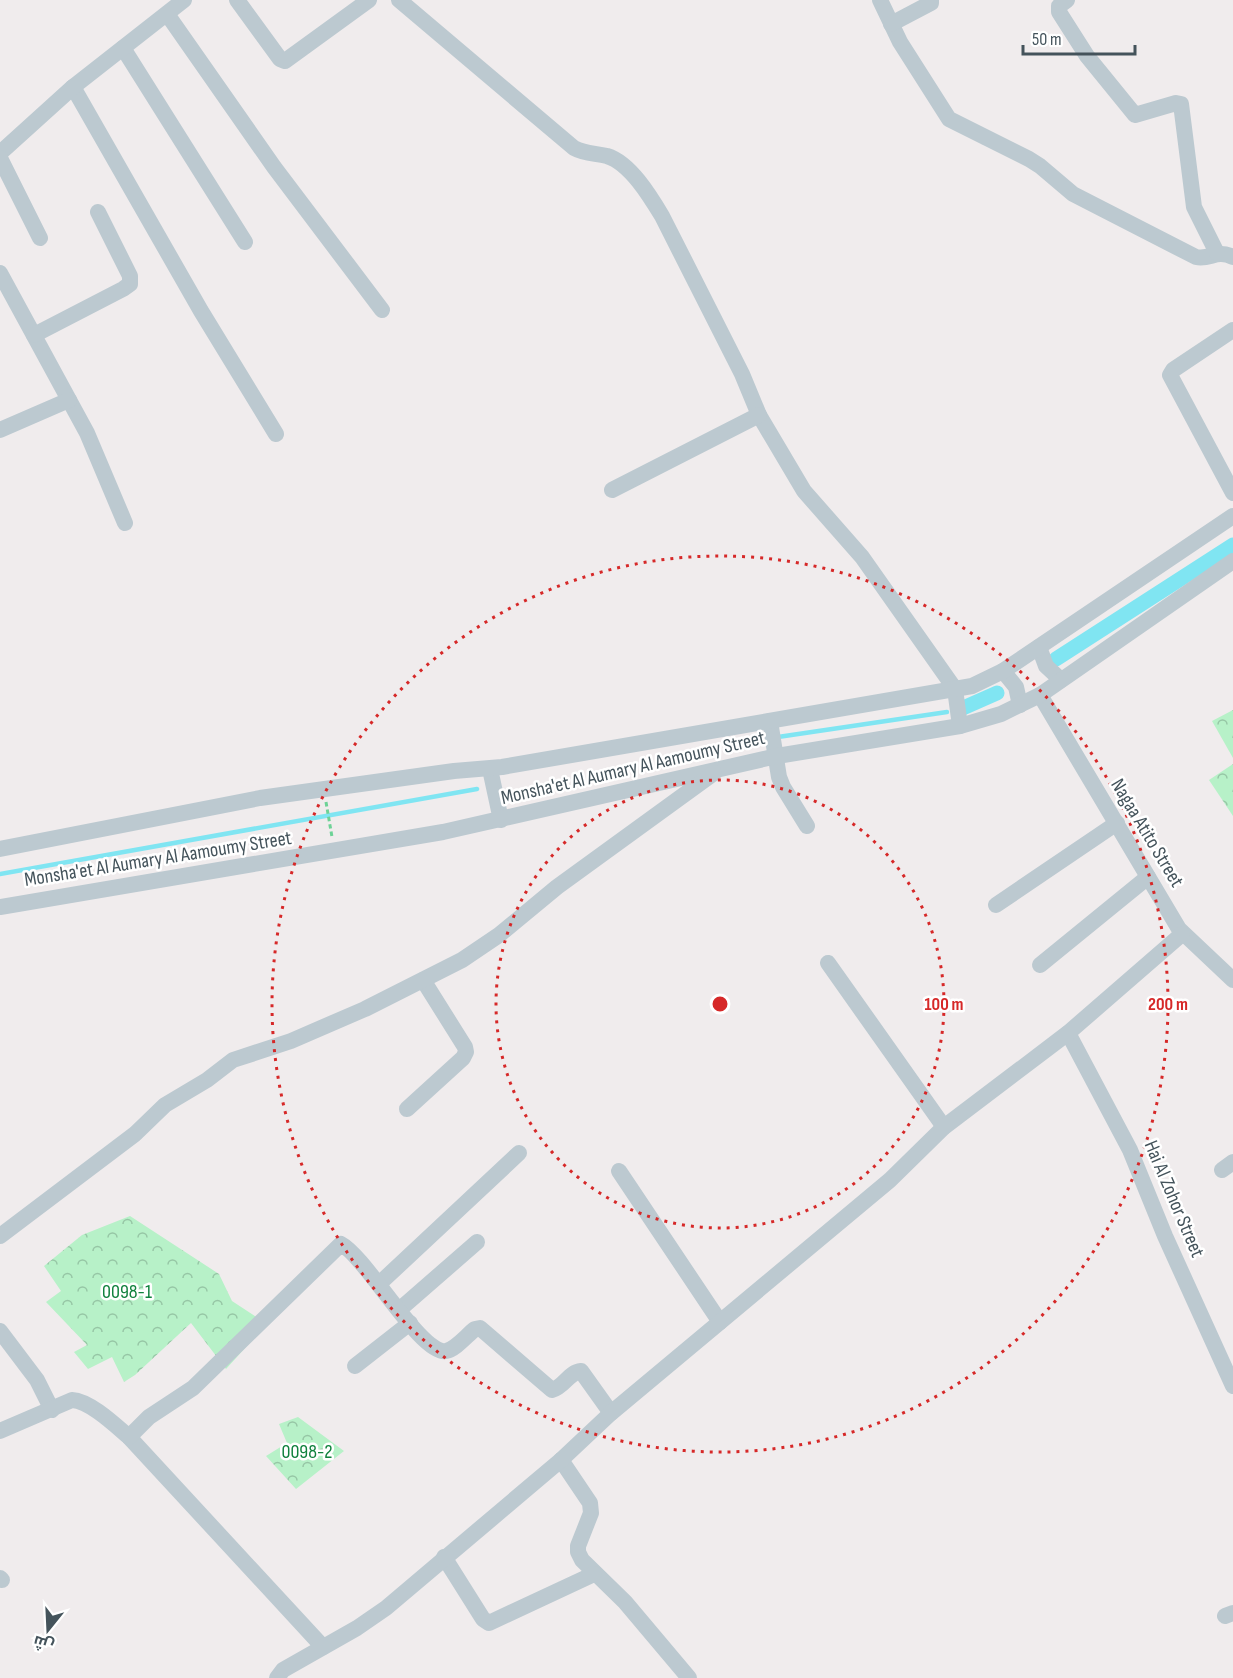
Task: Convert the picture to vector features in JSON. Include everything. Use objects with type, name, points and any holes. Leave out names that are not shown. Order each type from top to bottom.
[{"type":"street","points":[[0,153],[73,87],[184,0]]},
{"type":"street","points":[[237,0],[280,59],[285,61],[369,0]]},
{"type":"street","points":[[399,0],[574,148],[585,153],[606,156],[618,162],[649,194],[742,374],[759,415],[804,490],[862,557],[955,689],[960,726]]},
{"type":"street","points":[[880,0],[912,63],[952,122],[1034,162],[1073,194],[1196,257],[1225,255],[1194,207],[1180,104],[1176,103],[1135,115],[1087,56],[1059,12],[1059,6],[1067,0]]},
{"type":"street","points":[[891,24],[929,5],[931,0]]},
{"type":"street","points":[[167,14],[274,167],[382,310]]},
{"type":"street","points":[[123,48],[246,242]]},
{"type":"street","points":[[73,87],[201,311],[276,434]]},
{"type":"street","points":[[0,158],[40,238]]},
{"type":"street","points":[[34,334],[130,284],[130,276],[98,212]]},
{"type":"street","points":[[0,273],[91,443],[125,523]]},
{"type":"street","points":[[1233,330],[1173,370],[1170,375],[1233,492]]},
{"type":"street","points":[[0,430],[69,400]]},
{"type":"street","points":[[612,490],[759,415]]},
{"type":"street","name":"Monsha'et Al Aumary Al Aamoumy Street","points":[[0,849],[260,798],[454,771],[490,769],[980,683],[1003,671],[1233,516]]},
{"type":"street","name":"Monsha'et Al Aumary Al Aamoumy Street","points":[[0,907],[385,843],[501,820],[777,756],[960,726],[1001,714],[1040,695],[1233,561]]},
{"type":"street","points":[[1039,647],[1046,666],[1061,680]]},
{"type":"street","points":[[1003,671],[1016,687],[1020,705]]},
{"type":"street","name":"Nagaa Atito Street","points":[[1040,695],[1182,934],[1233,980]]},
{"type":"street","points":[[770,721],[779,777],[807,826]]},
{"type":"street","points":[[490,769],[501,820]]},
{"type":"street","points":[[0,1236],[135,1134],[165,1106],[207,1080],[233,1060],[291,1041],[365,1009],[481,948],[557,887],[720,769]]},
{"type":"street","points":[[996,905],[1117,823]]},
{"type":"street","points":[[1040,965],[1149,877]]},
{"type":"street","points":[[277,1678],[283,1670],[377,1616],[561,1460],[611,1413],[890,1180],[944,1127],[1068,1033],[1182,934]]},
{"type":"street","points":[[828,963],[944,1127]]},
{"type":"street","points":[[407,1109],[463,1058],[465,1052],[465,1047],[423,980]]},
{"type":"street","name":"Hai Al Zohor Street","points":[[1068,1033],[1130,1150],[1165,1236],[1233,1386]]},
{"type":"street","points":[[379,1284],[519,1154]]},
{"type":"street","points":[[619,1171],[720,1322]]},
{"type":"street","points":[[399,1310],[477,1242]]},
{"type":"street","points":[[129,1437],[149,1417],[193,1388],[341,1244],[379,1284],[423,1340],[441,1351],[450,1350],[475,1329],[480,1328],[552,1390],[558,1388],[575,1372],[581,1371],[611,1413]]},
{"type":"street","points":[[355,1366],[410,1323]]},
{"type":"street","points":[[2,1338],[37,1380],[52,1410]]},
{"type":"street","points":[[0,1431],[76,1400],[99,1412],[129,1437],[323,1647]]},
{"type":"street","points":[[561,1460],[590,1503],[591,1513],[578,1552],[582,1560],[625,1602],[689,1678]]},
{"type":"street","points":[[444,1557],[483,1619],[489,1623],[594,1574]]},
{"type":"path","points":[[325,799],[332,835]]},
{"type":"green space","points":[[1233,710],[1233,758],[1212,721]]},
{"type":"green space","points":[[1233,764],[1233,816],[1209,780]]},
{"type":"green space","name":"0098-1","points":[[130,1216],[219,1274],[232,1301],[267,1324],[226,1369],[191,1323],[135,1375],[124,1382],[112,1357],[88,1369],[74,1352],[87,1345],[46,1302],[61,1291],[44,1266],[82,1235]]},
{"type":"green space","name":"0098-2","points":[[298,1417],[344,1451],[296,1489],[266,1456],[287,1443],[279,1424]]},
{"type":"waterway","points":[[1056,659],[1233,545]]},
{"type":"waterway","points":[[963,708],[997,693]]},
{"type":"waterway","points":[[778,737],[947,712]]},
{"type":"waterway","points":[[0,874],[477,789]]}]
